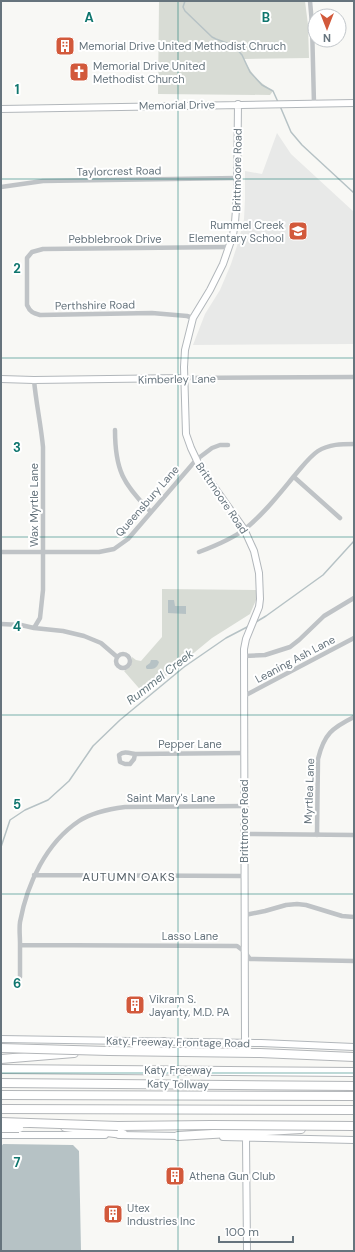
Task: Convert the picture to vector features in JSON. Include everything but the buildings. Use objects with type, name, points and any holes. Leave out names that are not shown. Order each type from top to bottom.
[{"type":"highway","points":[[1,1059],[149,1046],[164,1042]]},
{"type":"highway","points":[[1,1048],[303,1054],[354,1057]]},
{"type":"highway","points":[[1,1053],[109,1051]]},
{"type":"highway","name":"Katy Freeway","points":[[1,1069],[354,1072]]},
{"type":"highway","name":"Katy Tollway","points":[[1,1083],[354,1086]]},
{"type":"highway","name":"Katy Tollway","points":[[1,1095],[354,1096]]},
{"type":"highway","points":[[1,1109],[354,1110]]},
{"type":"highway","points":[[1,1121],[118,1126]]},
{"type":"highway","points":[[1,1121],[123,1134]]},
{"type":"highway","points":[[1,1128],[118,1126],[354,1126]]},
{"type":"highway","points":[[178,1136],[354,1126]]},
{"type":"main road","name":"Memorial Drive","points":[[1,108],[354,103]]},
{"type":"main road","name":"Brittmoore Road","points":[[238,104],[236,215],[233,235],[210,290],[193,318],[185,350],[184,378],[186,434],[196,460],[244,529],[254,551],[260,584],[260,599],[246,639],[244,656],[245,1043]]},
{"type":"main road","name":"Kimberley Lane","points":[[1,379],[184,378]]},
{"type":"main road","name":"Katy Freeway Frontage Road","points":[[1,1040],[245,1043],[354,1047]]},
{"type":"main road","points":[[1,1135],[123,1134],[354,1140]]},
{"type":"main road","points":[[246,1138],[247,1251]]},
{"type":"street","points":[[310,1],[314,104]]},
{"type":"street","name":"Taylorcrest Road","points":[[1,187],[43,181],[237,178]]},
{"type":"street","name":"Pebblebrook Drive","points":[[27,279],[27,258],[37,249],[229,247]]},
{"type":"street","name":"Perthshire Road","points":[[27,279],[27,305],[29,310],[40,315],[152,313],[187,316],[193,318]]},
{"type":"street","name":"Kimberley Lane","points":[[184,378],[354,377]]},
{"type":"street","name":"Wax Myrtle Lane","points":[[34,380],[43,447],[43,590],[40,618],[34,628]]},
{"type":"street","points":[[115,430],[115,444],[121,472],[135,495],[151,512]]},
{"type":"street","points":[[199,552],[217,545],[244,529],[262,513],[307,461],[318,451],[328,446],[354,444]]},
{"type":"street","name":"Queensbury Lane","points":[[1,552],[98,552],[114,549],[128,540],[196,460],[212,448],[220,445],[228,445]]},
{"type":"street","points":[[294,477],[340,518]]},
{"type":"street","points":[[244,656],[265,655],[290,647],[324,616],[354,598]]},
{"type":"street","points":[[1,624],[21,624],[34,628],[63,631],[84,636],[101,643],[116,656]]},
{"type":"street","name":"Leaning Ash Lane","points":[[244,696],[354,638]]},
{"type":"street","name":"Myrtlea Lane","points":[[317,835],[318,759],[321,748],[324,740],[330,732],[354,717]]},
{"type":"street","name":"Pepper Lane","points":[[135,754],[244,753]]},
{"type":"street","name":"Saint Mary's Lane","points":[[20,977],[20,924],[25,900],[34,875],[56,842],[67,830],[79,821],[109,809],[126,807],[244,806]]},
{"type":"street","points":[[244,834],[354,836]]},
{"type":"street","points":[[34,875],[244,876]]},
{"type":"street","points":[[245,915],[265,912],[286,905],[297,904],[306,905],[342,916],[354,917]]},
{"type":"street","name":"Lasso Lane","points":[[20,945],[237,946],[245,952],[250,960],[354,961]]},
{"type":"shaded area","points":[[159,1],[305,1],[307,17],[307,48],[309,48],[309,58],[244,59],[249,69],[256,77],[273,91],[270,95],[158,94]]},
{"type":"shaded area","name":"Rummel Creek Elementary School","points":[[277,133],[291,154],[354,212],[354,344],[193,345],[205,314],[220,290],[238,243],[244,219],[245,171],[262,174]]},
{"type":"shaded area","points":[[162,589],[257,590],[256,600],[250,614],[212,638],[144,694],[124,671],[131,666],[132,657],[141,661],[162,637]]},
{"type":"shaded area","points":[[168,600],[174,600],[175,606],[186,606],[186,614],[168,613]]},
{"type":"shaded area","points":[[151,660],[157,660],[159,662],[154,668],[147,669],[146,666]]},
{"type":"shaded area","points":[[3,1144],[73,1145],[79,1151],[81,1251],[1,1251],[1,1147]]},
{"type":"waterway","name":"Rummel Creek","points":[[185,1],[183,7],[185,11],[212,37],[235,47],[242,55],[250,72],[262,85],[273,91],[278,102]]},
{"type":"waterway","name":"Rummel Creek","points":[[280,106],[291,132],[302,145],[354,193]]},
{"type":"waterway","name":"Rummel Creek","points":[[256,622],[323,575],[354,541]]},
{"type":"waterway","name":"Rummel Creek","points":[[1,847],[10,820],[25,810],[48,800],[69,781],[93,746],[120,720],[184,667],[226,638],[249,626]]},
{"type":"place","name":"Memorial Drive United Methodist Chruch","points":[[65,46]]},
{"type":"place","name":"Memorial Drive United Methodist Church","points":[[79,72]]},
{"type":"place","name":"Rummel Creek Elementary School","points":[[298,231]]},
{"type":"place","name":"Vikram S. Jayanty, M.D. PA","points":[[135,1005]]},
{"type":"place","name":"Athena Gun Club","points":[[175,1176]]},
{"type":"place","name":"Utex Industries Inc","points":[[113,1214]]},
{"type":"district","name":"AUTUMN OAKS","points":[[129,877]]}]
